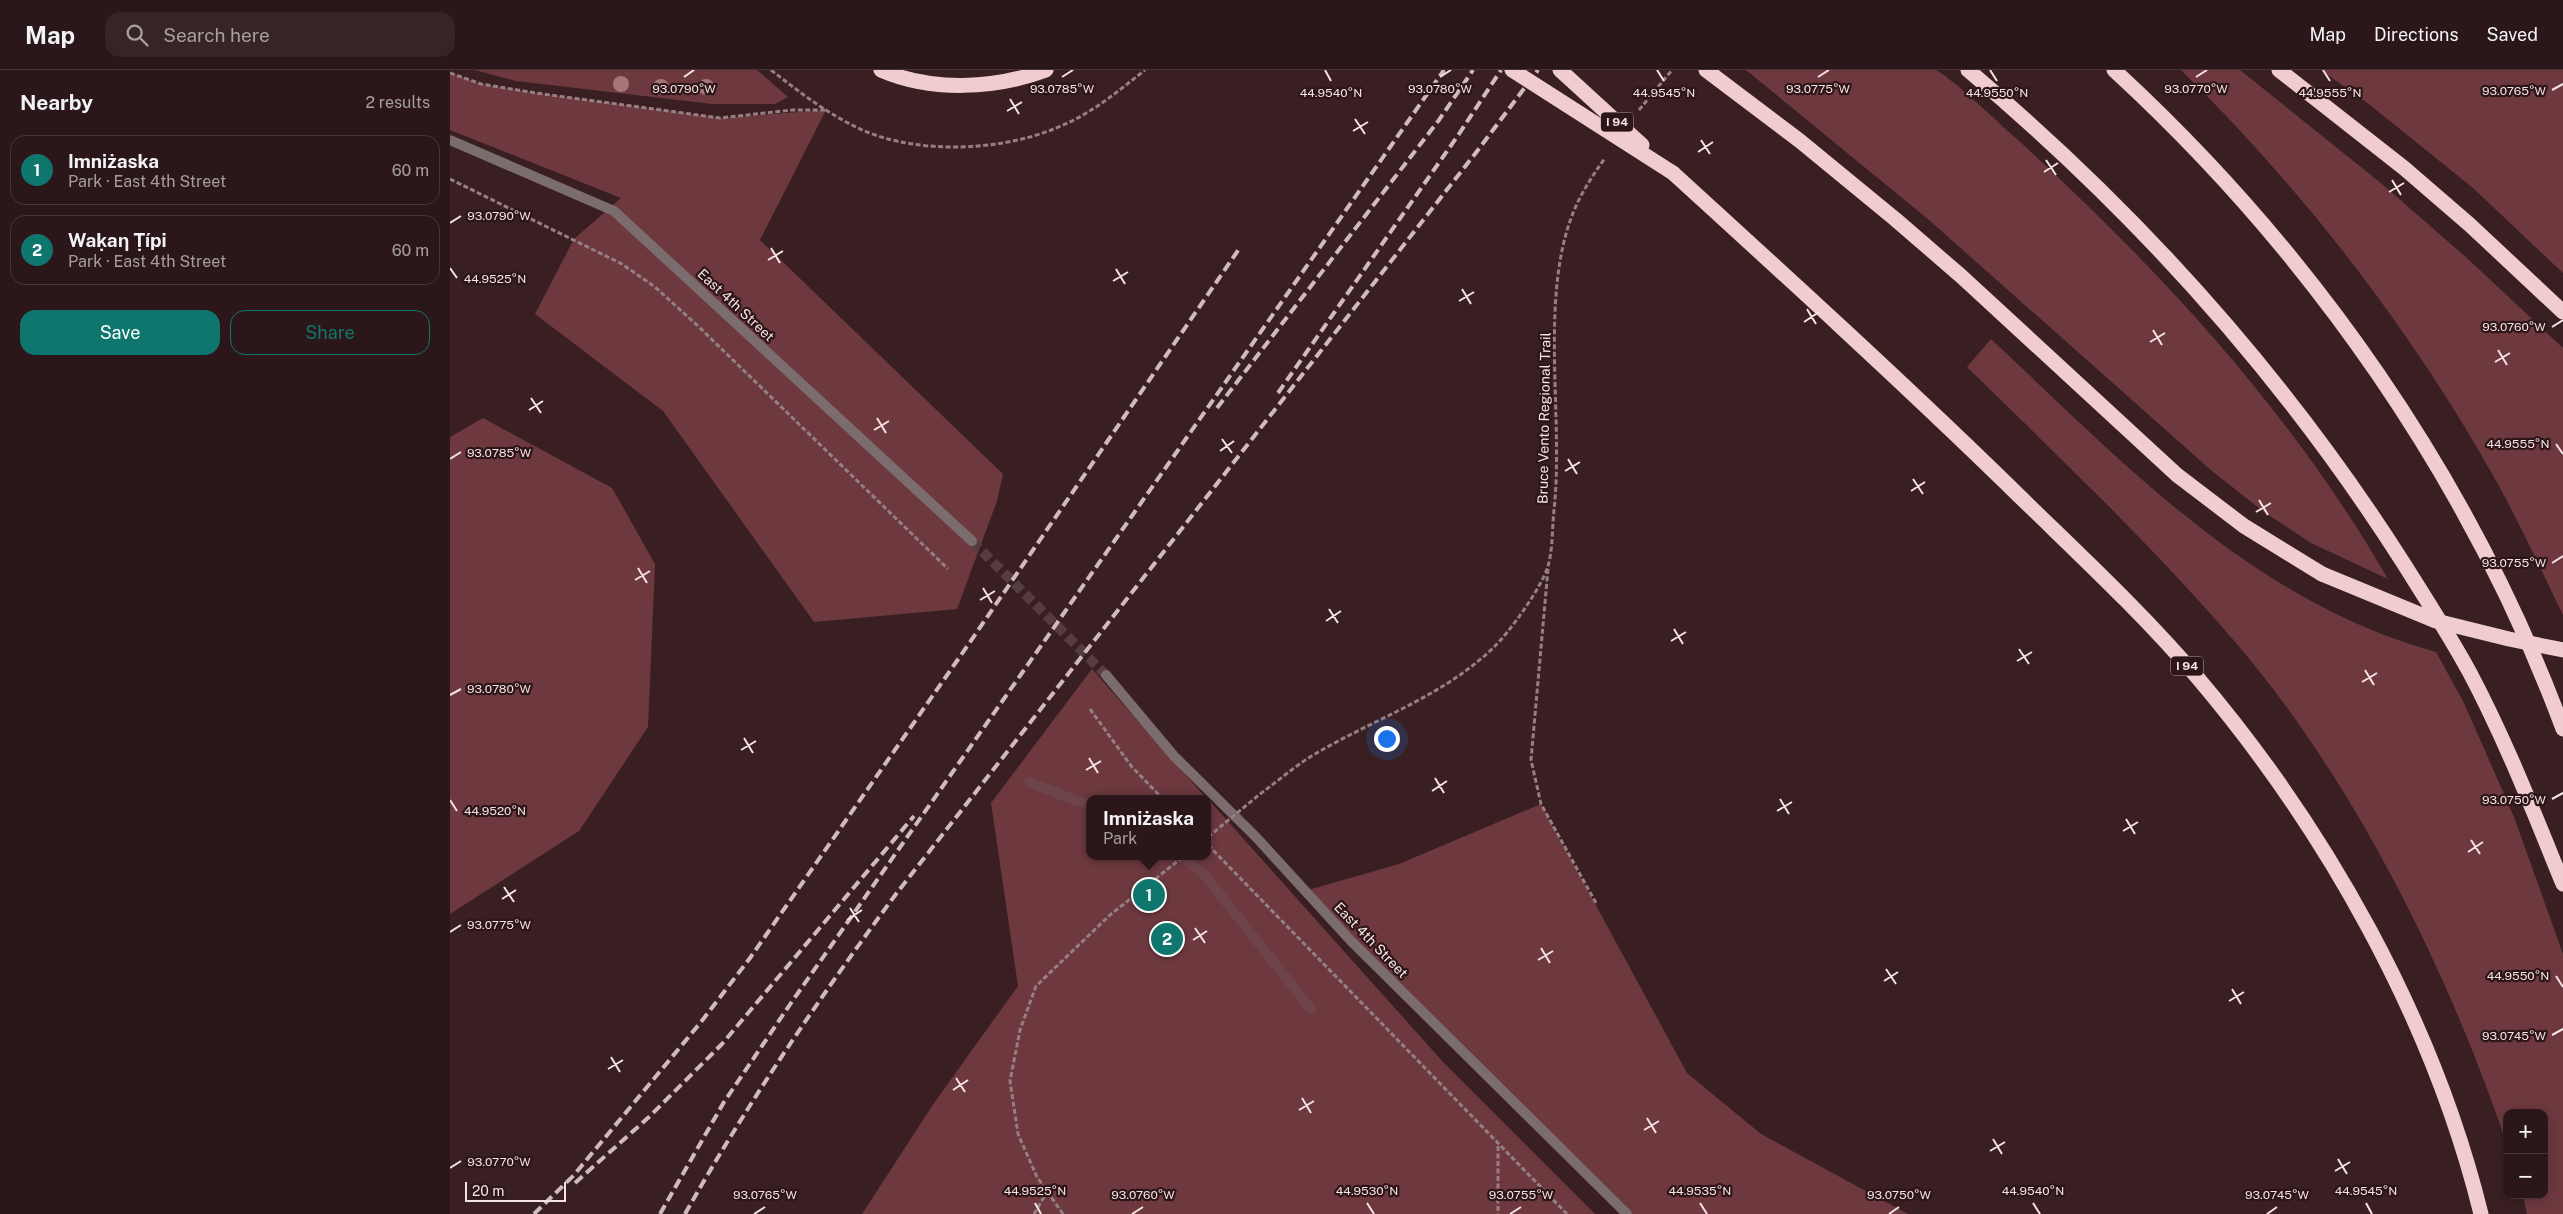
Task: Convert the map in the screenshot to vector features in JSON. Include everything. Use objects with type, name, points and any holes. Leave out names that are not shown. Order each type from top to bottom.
[{"type":"highway","points":[[881,70],[910,79],[953,85],[989,85],[1046,70]]},
{"type":"highway","points":[[1512,70],[1673,173]]},
{"type":"highway","name":"I 94","points":[[1560,70],[1914,394],[2152,627],[2240,730],[2277,780],[2334,869],[2390,972],[2426,1050],[2481,1214]]},
{"type":"highway","points":[[1706,70],[1800,141],[1961,276],[2177,475],[2244,526],[2322,574],[2436,620],[2509,639],[2563,650]]},
{"type":"highway","points":[[1968,70],[2062,152],[2169,260],[2222,318],[2330,454],[2374,516],[2470,673],[2509,756],[2563,884]]},
{"type":"highway","points":[[2114,70],[2168,120],[2222,177],[2313,285],[2368,360],[2450,492],[2492,568],[2534,658],[2563,729]]},
{"type":"highway","points":[[2279,70],[2404,168],[2470,225],[2563,312]]},
{"type":"street","name":"East 4th Street","points":[[450,140],[614,211],[972,541]]},
{"type":"street","name":"East 4th Street","points":[[1106,675],[1174,756],[1256,837],[1351,941],[1627,1214]]},
{"type":"path","points":[[771,70],[826,110],[856,128],[892,141],[920,146],[955,147],[1005,142],[1056,129],[1104,104],[1145,70]]},
{"type":"path","points":[[1636,114],[1672,70]]},
{"type":"path","points":[[450,73],[481,84],[720,118],[792,110],[826,110]]},
{"type":"path","name":"Bruce Vento Regional Trail","points":[[1211,835],[1260,794],[1313,755],[1413,704],[1454,680],[1493,648],[1524,610],[1548,566],[1556,487],[1556,304],[1561,256],[1573,214],[1589,180],[1610,151]]},
{"type":"path","points":[[450,179],[622,264],[655,287],[698,326],[948,569]]},
{"type":"path","points":[[1548,566],[1531,760],[1541,804],[1596,903]]},
{"type":"path","points":[[1090,709],[1132,768],[1159,795]]},
{"type":"path","points":[[1211,848],[1498,1146],[1567,1214]]},
{"type":"path","points":[[1063,1214],[1037,1177],[1018,1134],[1010,1081],[1020,1030],[1036,986],[1110,915],[1179,860]]},
{"type":"path","points":[[1498,1146],[1498,1214]]},
{"type":"path","points":[[1034,1214],[1047,1192]]},
{"type":"shaded area","points":[[475,70],[757,70],[788,97],[775,104],[712,104],[516,81]]},
{"type":"shaded area","points":[[1746,70],[1935,70],[1949,79],[2063,182],[2116,233],[2216,341],[2263,397],[2308,456],[2350,516],[2388,579],[2311,543],[2264,512],[2212,471],[1929,220]]},
{"type":"shaded area","points":[[2181,70],[2240,70],[2382,184],[2468,259],[2563,348],[2563,615],[2499,486],[2466,429],[2394,320],[2314,215],[2227,117]]},
{"type":"shaded area","points":[[2321,70],[2563,70],[2563,273],[2473,188],[2370,105]]},
{"type":"shaded area","points":[[450,73],[481,84],[720,118],[826,110],[760,240],[1003,474],[997,501],[957,609],[814,622],[663,411],[535,314],[574,239],[621,198],[450,130]]},
{"type":"shaded area","points":[[1991,339],[2143,480],[2195,524],[2250,564],[2308,599],[2369,629],[2436,652],[2464,703],[2514,817],[2563,954],[2563,1214],[2527,1214],[2524,1199],[2548,1199],[2548,1109],[2503,1109],[2503,1134],[2484,1079],[2457,1013],[2394,881],[2359,817],[2279,697],[2236,643],[2171,571],[2105,502],[1967,367]]},
{"type":"shaded area","points":[[483,418],[612,488],[655,564],[648,727],[579,831],[450,914],[450,437]]},
{"type":"shaded area","points":[[1092,669],[1203,795],[1086,795],[1086,860],[1211,860],[1211,802],[1443,1062],[1595,1214],[862,1214],[934,1103],[1018,986],[991,803]]},
{"type":"shaded area","points":[[1541,804],[1687,1073],[1761,1134],[1908,1214],[1627,1214],[1305,891],[1399,864]]},
{"type":"waterway","points":[[1029,782],[1086,804]]},
{"type":"waterway","points":[[1187,860],[1206,877],[1311,1009]]},
{"type":"tunnel","points":[[972,541],[1106,675]]},
{"type":"railway","points":[[660,1214],[724,1102],[791,1003],[1444,70]]},
{"type":"railway","points":[[1217,408],[1439,120],[1473,70]]},
{"type":"railway","points":[[1278,393],[1459,134],[1501,70]]},
{"type":"railway","points":[[685,1214],[759,1091],[896,894],[1478,150],[1538,70]]},
{"type":"railway","points":[[534,1214],[574,1175],[701,1022],[750,958],[968,645],[1239,249]]},
{"type":"railway","points":[[575,1183],[649,1117],[722,1044],[914,816]]},
{"type":"place","name":"Imniżaska","points":[[1149,895]]},
{"type":"place","name":"Waḳaƞ Ṭípi","points":[[1167,939]]}]
